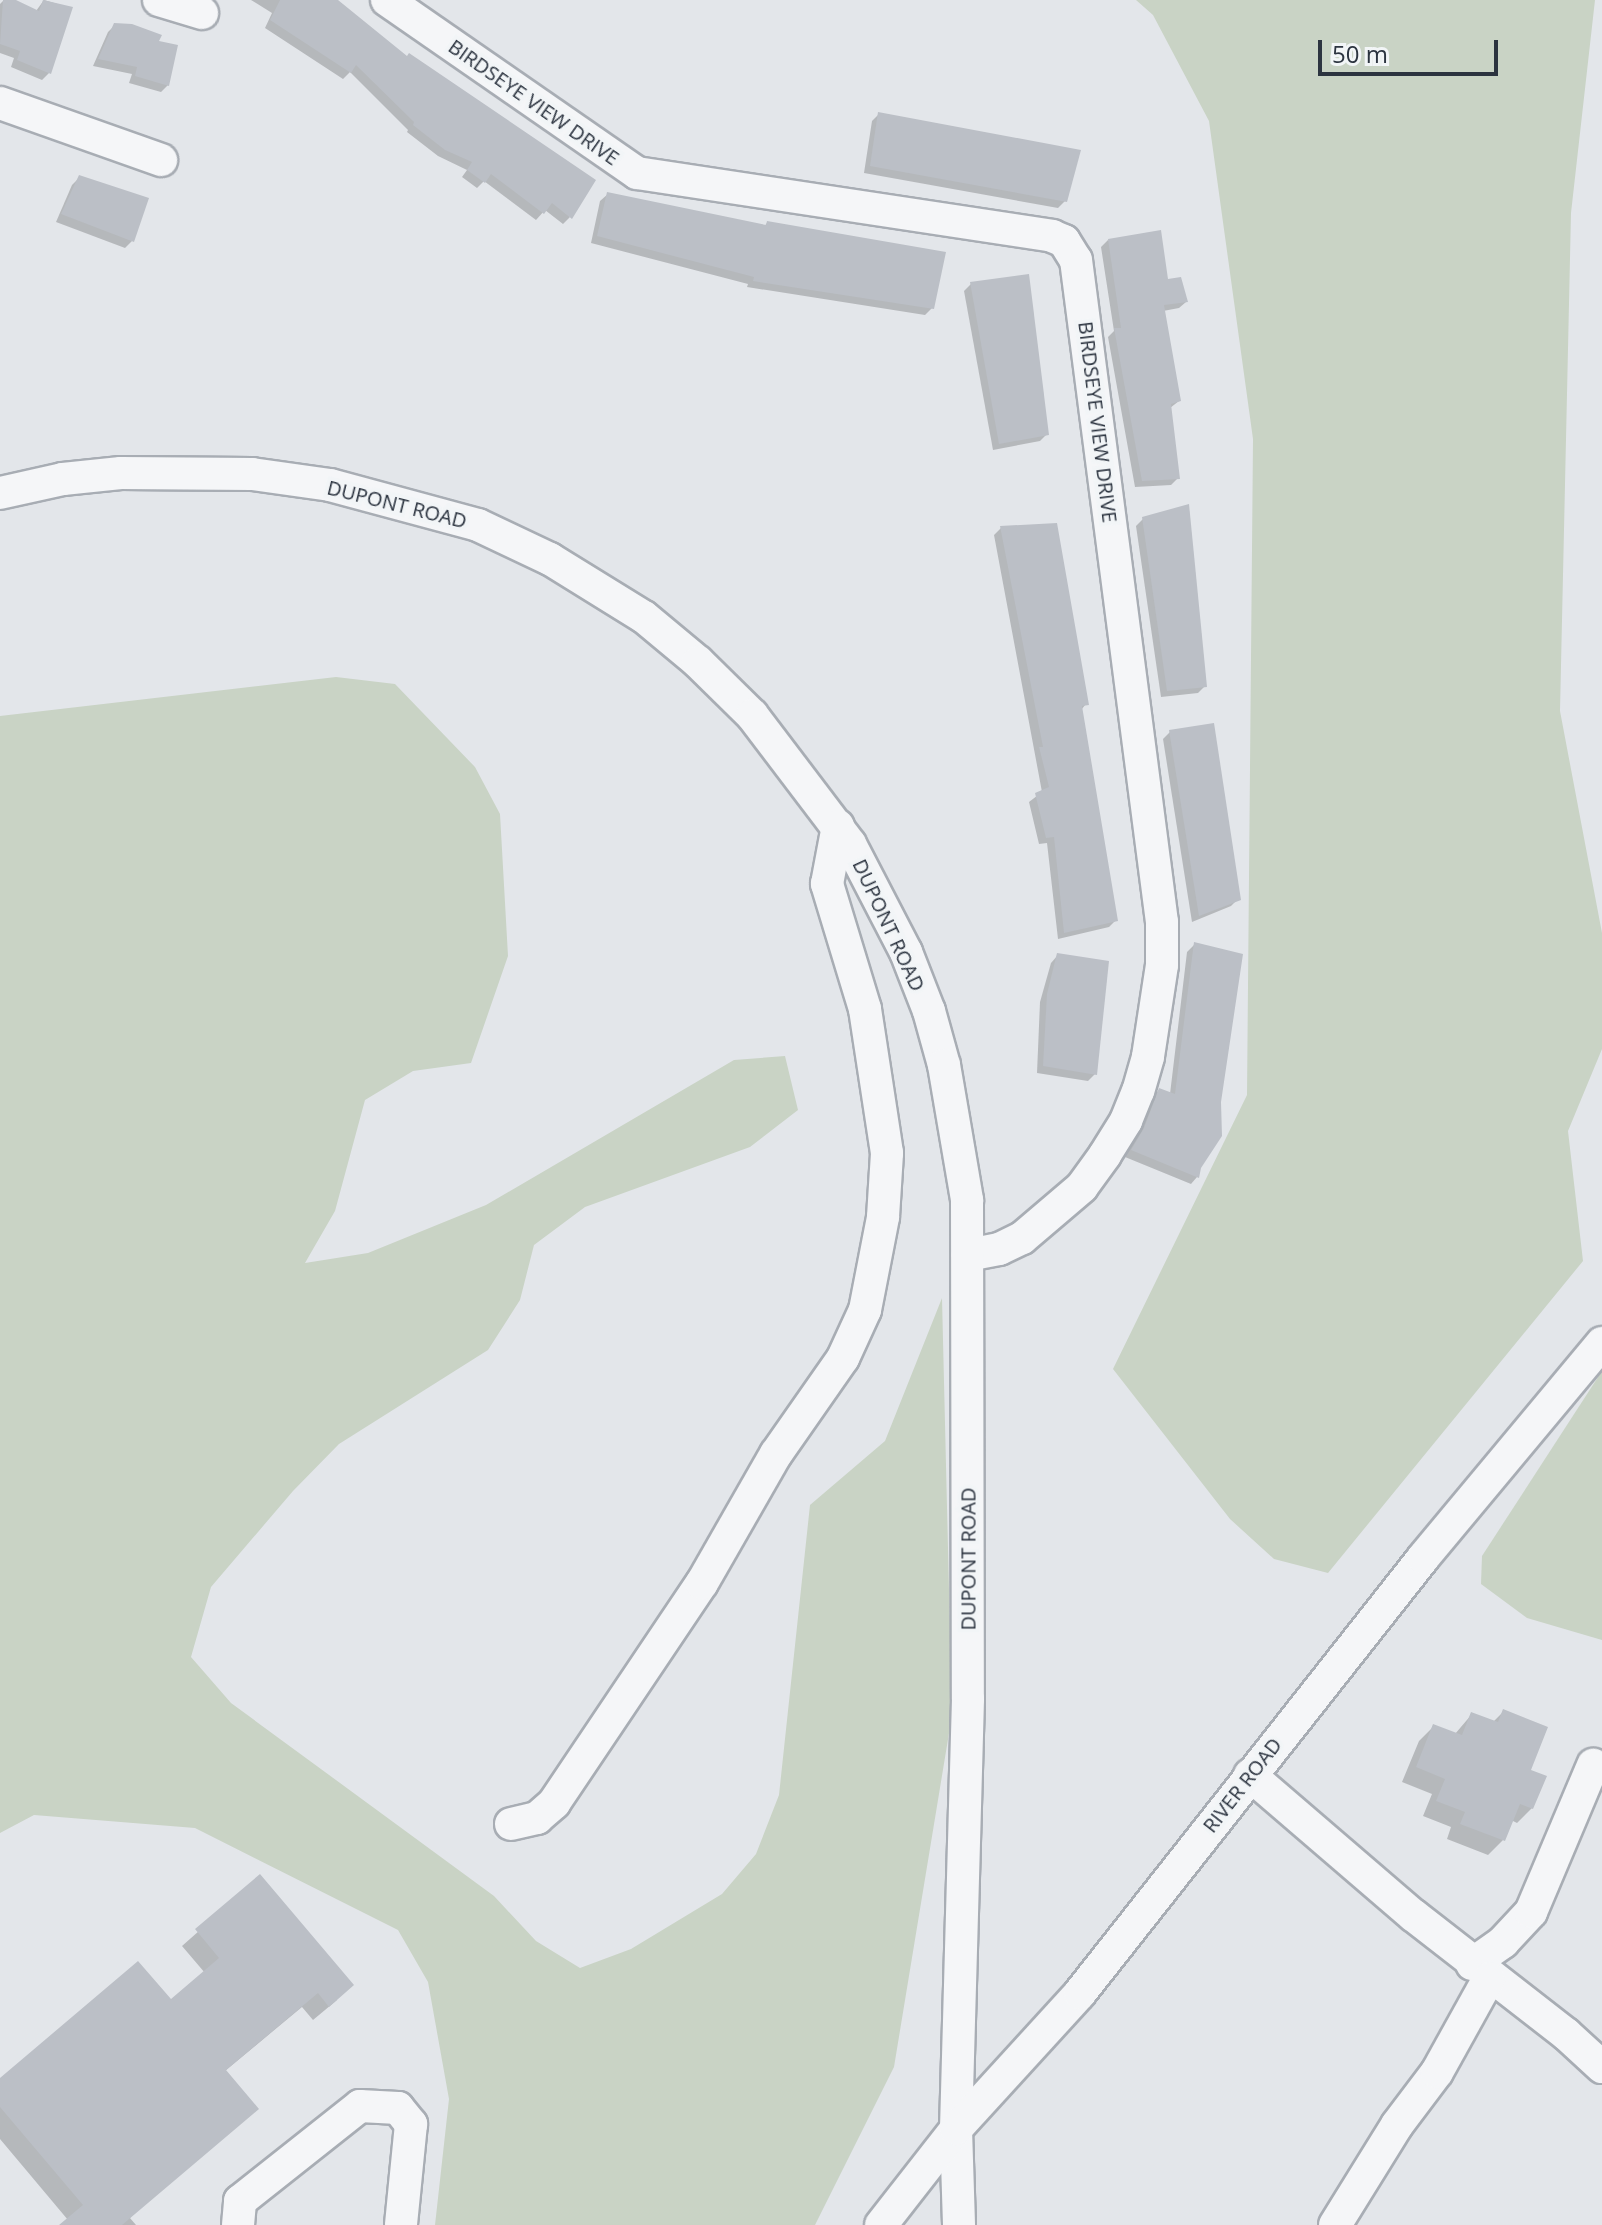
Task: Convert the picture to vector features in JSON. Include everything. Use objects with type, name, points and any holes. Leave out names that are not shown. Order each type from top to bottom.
[{"type":"street","points":[[159,0],[202,13]]},
{"type":"street","name":"BIRDSEYE VIEW DRIVE","points":[[387,0],[637,173],[1052,236],[1064,241],[1076,260],[1160,907],[1162,965],[1148,1057],[1138,1091],[1105,1155],[1082,1187],[1022,1238],[999,1249],[968,1255]]},
{"type":"street","points":[[0,103],[161,160]]},
{"type":"street","name":"DUPONT ROAD","points":[[0,493],[63,479],[121,473],[252,474],[330,485],[478,525],[550,559],[630,608],[698,662],[752,715],[838,826],[893,925],[929,1011],[957,1131],[967,1200],[968,1699],[956,2129],[959,2225]]},
{"type":"street","points":[[511,1824],[537,1818],[554,1803],[702,1583],[776,1454],[843,1358],[865,1310],[883,1217],[887,1153],[865,1009],[827,884],[838,826]]},
{"type":"street","name":"RIVER ROAD","points":[[881,2225],[956,2129],[1080,1993],[1250,1775],[1602,1343]]},
{"type":"street","points":[[1335,2225],[1397,2125],[1437,2072],[1480,1971],[1531,1912],[1593,1765]]},
{"type":"street","points":[[1250,1775],[1480,1971],[1566,2034],[1602,2067]]},
{"type":"street","points":[[238,2225],[240,2201],[360,2106],[398,2108],[411,2124],[401,2225]]},
{"type":"green space","points":[[1136,0],[1595,0],[1571,213],[1560,711],[1602,933],[1602,1049],[1568,1131],[1583,1261],[1328,1573],[1274,1559],[1230,1519],[1113,1369],[1247,1095],[1253,439],[1209,121],[1153,15]]},
{"type":"green space","points":[[336,677],[395,684],[475,767],[500,814],[508,956],[471,1063],[413,1071],[365,1100],[335,1211],[305,1263],[368,1253],[486,1205],[734,1060],[785,1056],[798,1110],[750,1147],[585,1207],[534,1245],[520,1300],[488,1350],[339,1444],[293,1491],[211,1587],[191,1657],[231,1703],[494,1896],[536,1941],[580,1968],[631,1949],[722,1894],[756,1854],[779,1795],[810,1505],[885,1441],[942,1298],[952,1715],[894,2067],[815,2225],[435,2225],[449,2099],[428,1982],[398,1930],[195,1828],[34,1815],[0,1833],[0,716]]},
{"type":"green space","points":[[1602,1371],[1602,1640],[1527,1618],[1481,1584],[1482,1556]]},
{"type":"building","points":[[3,0],[16,0],[39,11],[43,0],[73,7],[51,74],[17,60],[20,51],[0,44]]},
{"type":"building","points":[[280,0],[338,0],[407,56],[409,53],[596,180],[572,219],[552,203],[544,214],[491,174],[485,183],[467,170],[472,162],[445,150],[413,125],[414,122],[356,65],[351,73],[270,20]]},
{"type":"building","points":[[114,23],[132,24],[162,35],[159,41],[178,45],[169,86],[135,76],[137,67],[98,59]]},
{"type":"building","points":[[878,112],[1081,150],[1067,202],[870,166]]},
{"type":"building","points":[[79,175],[149,198],[134,242],[61,214]]},
{"type":"building","points":[[607,192],[766,225],[767,221],[946,252],[934,309],[753,281],[754,277],[597,236]]},
{"type":"building","points":[[1161,230],[1168,279],[1181,277],[1188,302],[1164,305],[1181,401],[1171,404],[1180,479],[1142,481],[1114,328],[1121,328],[1108,239]]},
{"type":"building","points":[[1029,274],[1049,435],[999,444],[970,282]]},
{"type":"building","points":[[1189,504],[1207,687],[1167,691],[1142,517]]},
{"type":"building","points":[[1057,523],[1089,705],[1082,706],[1118,921],[1064,933],[1054,837],[1046,838],[1035,793],[1049,787],[1039,747],[1043,747],[1000,526]]},
{"type":"building","points":[[1214,723],[1241,900],[1199,916],[1169,730]]},
{"type":"building","points":[[1194,942],[1243,954],[1221,1102],[1222,1136],[1201,1168],[1199,1178],[1131,1150],[1144,1128],[1159,1088],[1175,1094]]},
{"type":"building","points":[[1057,953],[1109,961],[1097,1075],[1043,1066],[1047,994]]},
{"type":"building","points":[[1503,1709],[1548,1727],[1531,1770],[1547,1776],[1533,1809],[1520,1804],[1505,1841],[1460,1824],[1465,1812],[1436,1801],[1445,1779],[1416,1767],[1433,1724],[1462,1735],[1471,1712],[1498,1722]]},
{"type":"building","points":[[260,1874],[354,1985],[329,2007],[318,1993],[226,2070],[259,2109],[122,2225],[59,2225],[83,2205],[0,2107],[0,2078],[138,1961],[171,1999],[219,1958],[195,1929]]}]
